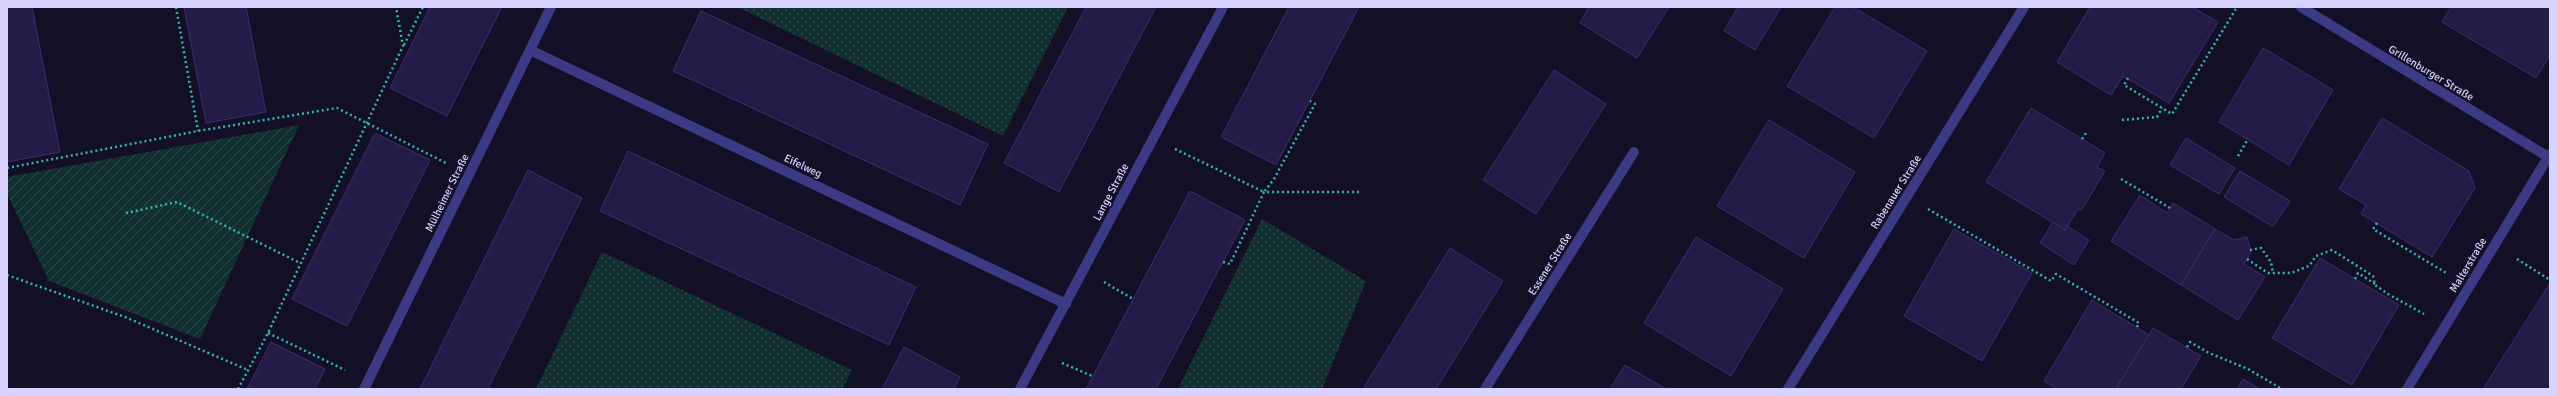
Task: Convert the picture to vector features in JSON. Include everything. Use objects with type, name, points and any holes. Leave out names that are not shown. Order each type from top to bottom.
[{"type":"street","name":"Mülheimer Straße","points":[[366,385],[551,7]]},
{"type":"street","name":"Lange Straße","points":[[1020,389],[1223,7]]},
{"type":"street","name":"Rabenauer Straße","points":[[1788,389],[2024,7]]},
{"type":"street","name":"Grillenburger Straße","points":[[2301,7],[2549,156]]},
{"type":"street","name":"Eifelweg","points":[[530,50],[1066,304]]},
{"type":"street","name":"Essener Straße","points":[[1485,389],[1634,152]]},
{"type":"street","name":"Malterstraße","points":[[2406,389],[2549,156]]},
{"type":"path","points":[[176,7],[198,131]]},
{"type":"path","points":[[396,7],[404,46]]},
{"type":"path","points":[[238,389],[268,333],[423,7]]},
{"type":"path","points":[[2128,78],[2124,85],[2172,114],[2237,7]]},
{"type":"path","points":[[1223,262],[1230,264],[1264,192],[1274,179],[1315,104],[1310,101]]},
{"type":"path","points":[[7,168],[198,131],[337,108],[469,175]]},
{"type":"path","points":[[2122,120],[2157,117],[2162,108]]},
{"type":"path","points":[[2082,139],[2086,133]]},
{"type":"path","points":[[1153,138],[1264,192],[1359,192]]},
{"type":"path","points":[[2238,156],[2248,140]]},
{"type":"path","points":[[2121,179],[2170,208]]},
{"type":"path","points":[[1906,197],[2051,281],[2056,274],[2139,323],[2137,327]]},
{"type":"path","points":[[126,213],[178,202],[300,263]]},
{"type":"path","points":[[2377,224],[2373,229],[2468,287]]},
{"type":"path","points":[[2494,245],[2550,280]]},
{"type":"path","points":[[2250,250],[2261,248],[2266,253],[2273,273]]},
{"type":"path","points":[[2247,259],[2268,273],[2291,273],[2302,270],[2316,256],[2332,250],[2373,276],[2375,285]]},
{"type":"path","points":[[1084,269],[1133,299]]},
{"type":"path","points":[[2355,279],[2358,273],[2375,285],[2445,326]]},
{"type":"path","points":[[7,275],[126,317],[248,370]]},
{"type":"path","points":[[268,333],[366,385]]},
{"type":"path","points":[[2187,347],[2190,342],[2209,353],[2248,369],[2282,389]]},
{"type":"path","points":[[1040,353],[1092,376]]},
{"type":"green space","points":[[737,7],[1068,7],[1003,136]]},
{"type":"green space","points":[[299,125],[200,339],[49,281],[7,194],[7,177]]},
{"type":"green space","points":[[1262,219],[1366,281],[1322,389],[1178,389]]},
{"type":"green space","points":[[602,252],[852,370],[842,389],[536,389]]},
{"type":"building","points":[[7,7],[32,7],[60,152],[7,162]]},
{"type":"building","points":[[184,7],[246,7],[266,112],[206,123]]},
{"type":"building","points":[[430,7],[502,7],[447,116],[390,88]]},
{"type":"building","points":[[1086,7],[1156,7],[1059,192],[1004,163]]},
{"type":"building","points":[[1289,7],[1359,7],[1276,165],[1221,137]]},
{"type":"building","points":[[1589,7],[1669,7],[1637,58],[1580,23]]},
{"type":"building","points":[[1738,7],[1781,7],[1755,50],[1724,31]]},
{"type":"building","points":[[1835,7],[1853,7],[1927,51],[1874,138],[1787,86]]},
{"type":"building","points":[[2090,7],[2192,7],[2218,22],[2169,103],[2123,76],[2111,95],[2057,62]]},
{"type":"building","points":[[2451,7],[2550,7],[2550,55],[2536,78],[2442,22]]},
{"type":"building","points":[[701,11],[988,144],[960,205],[673,71]]},
{"type":"building","points":[[2263,48],[2333,90],[2289,165],[2219,122]]},
{"type":"building","points":[[1554,70],[1606,104],[1536,214],[1483,180]]},
{"type":"building","points":[[2031,108],[2105,153],[2097,167],[2105,171],[2081,211],[2078,209],[2065,230],[1986,182]]},
{"type":"building","points":[[2382,118],[2469,171],[2475,188],[2432,257],[2361,214],[2366,205],[2339,189]]},
{"type":"building","points":[[1769,120],[1855,172],[1804,258],[1717,206]]},
{"type":"building","points":[[375,133],[430,160],[347,326],[292,299]]},
{"type":"building","points":[[2186,138],[2235,168],[2219,194],[2170,165]]},
{"type":"building","points":[[628,151],[916,287],[889,345],[600,211]]},
{"type":"building","points":[[528,170],[582,198],[488,389],[420,389]]},
{"type":"building","points":[[2240,171],[2290,201],[2273,227],[2224,197]]},
{"type":"building","points":[[1190,191],[1245,220],[1156,389],[1086,389]]},
{"type":"building","points":[[2140,195],[2167,213],[2173,203],[2215,229],[2181,285],[2111,241]]},
{"type":"building","points":[[2053,222],[2065,230],[2067,226],[2089,240],[2074,265],[2040,243]]},
{"type":"building","points":[[1954,229],[2032,273],[1982,361],[1904,316]]},
{"type":"building","points":[[2215,229],[2234,240],[2247,237],[2251,252],[2244,264],[2265,277],[2238,320],[2181,285]]},
{"type":"building","points":[[1696,237],[1783,289],[1731,376],[1644,323]]},
{"type":"building","points":[[1450,248],[1503,281],[1436,389],[1367,389],[1364,387]]},
{"type":"building","points":[[2320,258],[2399,305],[2352,385],[2272,338]]},
{"type":"building","points":[[2550,283],[2550,389],[2483,389]]},
{"type":"building","points":[[2092,300],[2149,335],[2116,389],[2057,389],[2044,381]]},
{"type":"building","points":[[2153,328],[2201,356],[2181,389],[2116,389]]},
{"type":"building","points":[[271,342],[325,369],[315,389],[247,389]]},
{"type":"building","points":[[904,347],[960,377],[954,389],[882,389]]},
{"type":"building","points":[[1625,365],[1666,389],[1610,389]]},
{"type":"building","points":[[2243,379],[2260,389],[2237,389]]}]
